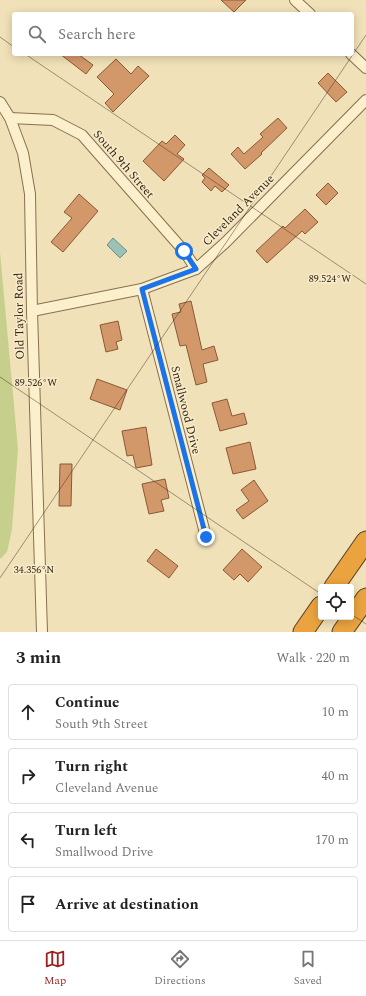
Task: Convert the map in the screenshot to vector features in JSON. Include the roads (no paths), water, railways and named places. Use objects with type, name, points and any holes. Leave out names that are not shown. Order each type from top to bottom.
[{"type":"highway","points":[[336,584],[366,541]]},
{"type":"highway","points":[[342,632],[366,598]]},
{"type":"highway","points":[[303,632],[318,610]]},
{"type":"street","points":[[295,0],[308,12]]},
{"type":"street","points":[[353,56],[366,68]]},
{"type":"street","name":"Cleveland Avenue","points":[[32,311],[142,289],[196,269],[226,242],[366,100]]},
{"type":"street","name":"Old Taylor Road","points":[[0,102],[10,118],[23,153],[30,194],[32,311],[42,632]]},
{"type":"street","name":"South 9th Street","points":[[10,118],[53,120],[82,136],[179,246],[196,269]]},
{"type":"street","name":"Smallwood Drive","points":[[142,289],[206,537]]},
{"type":"water","points":[[113,238],[127,251],[120,258],[107,245]]}]
